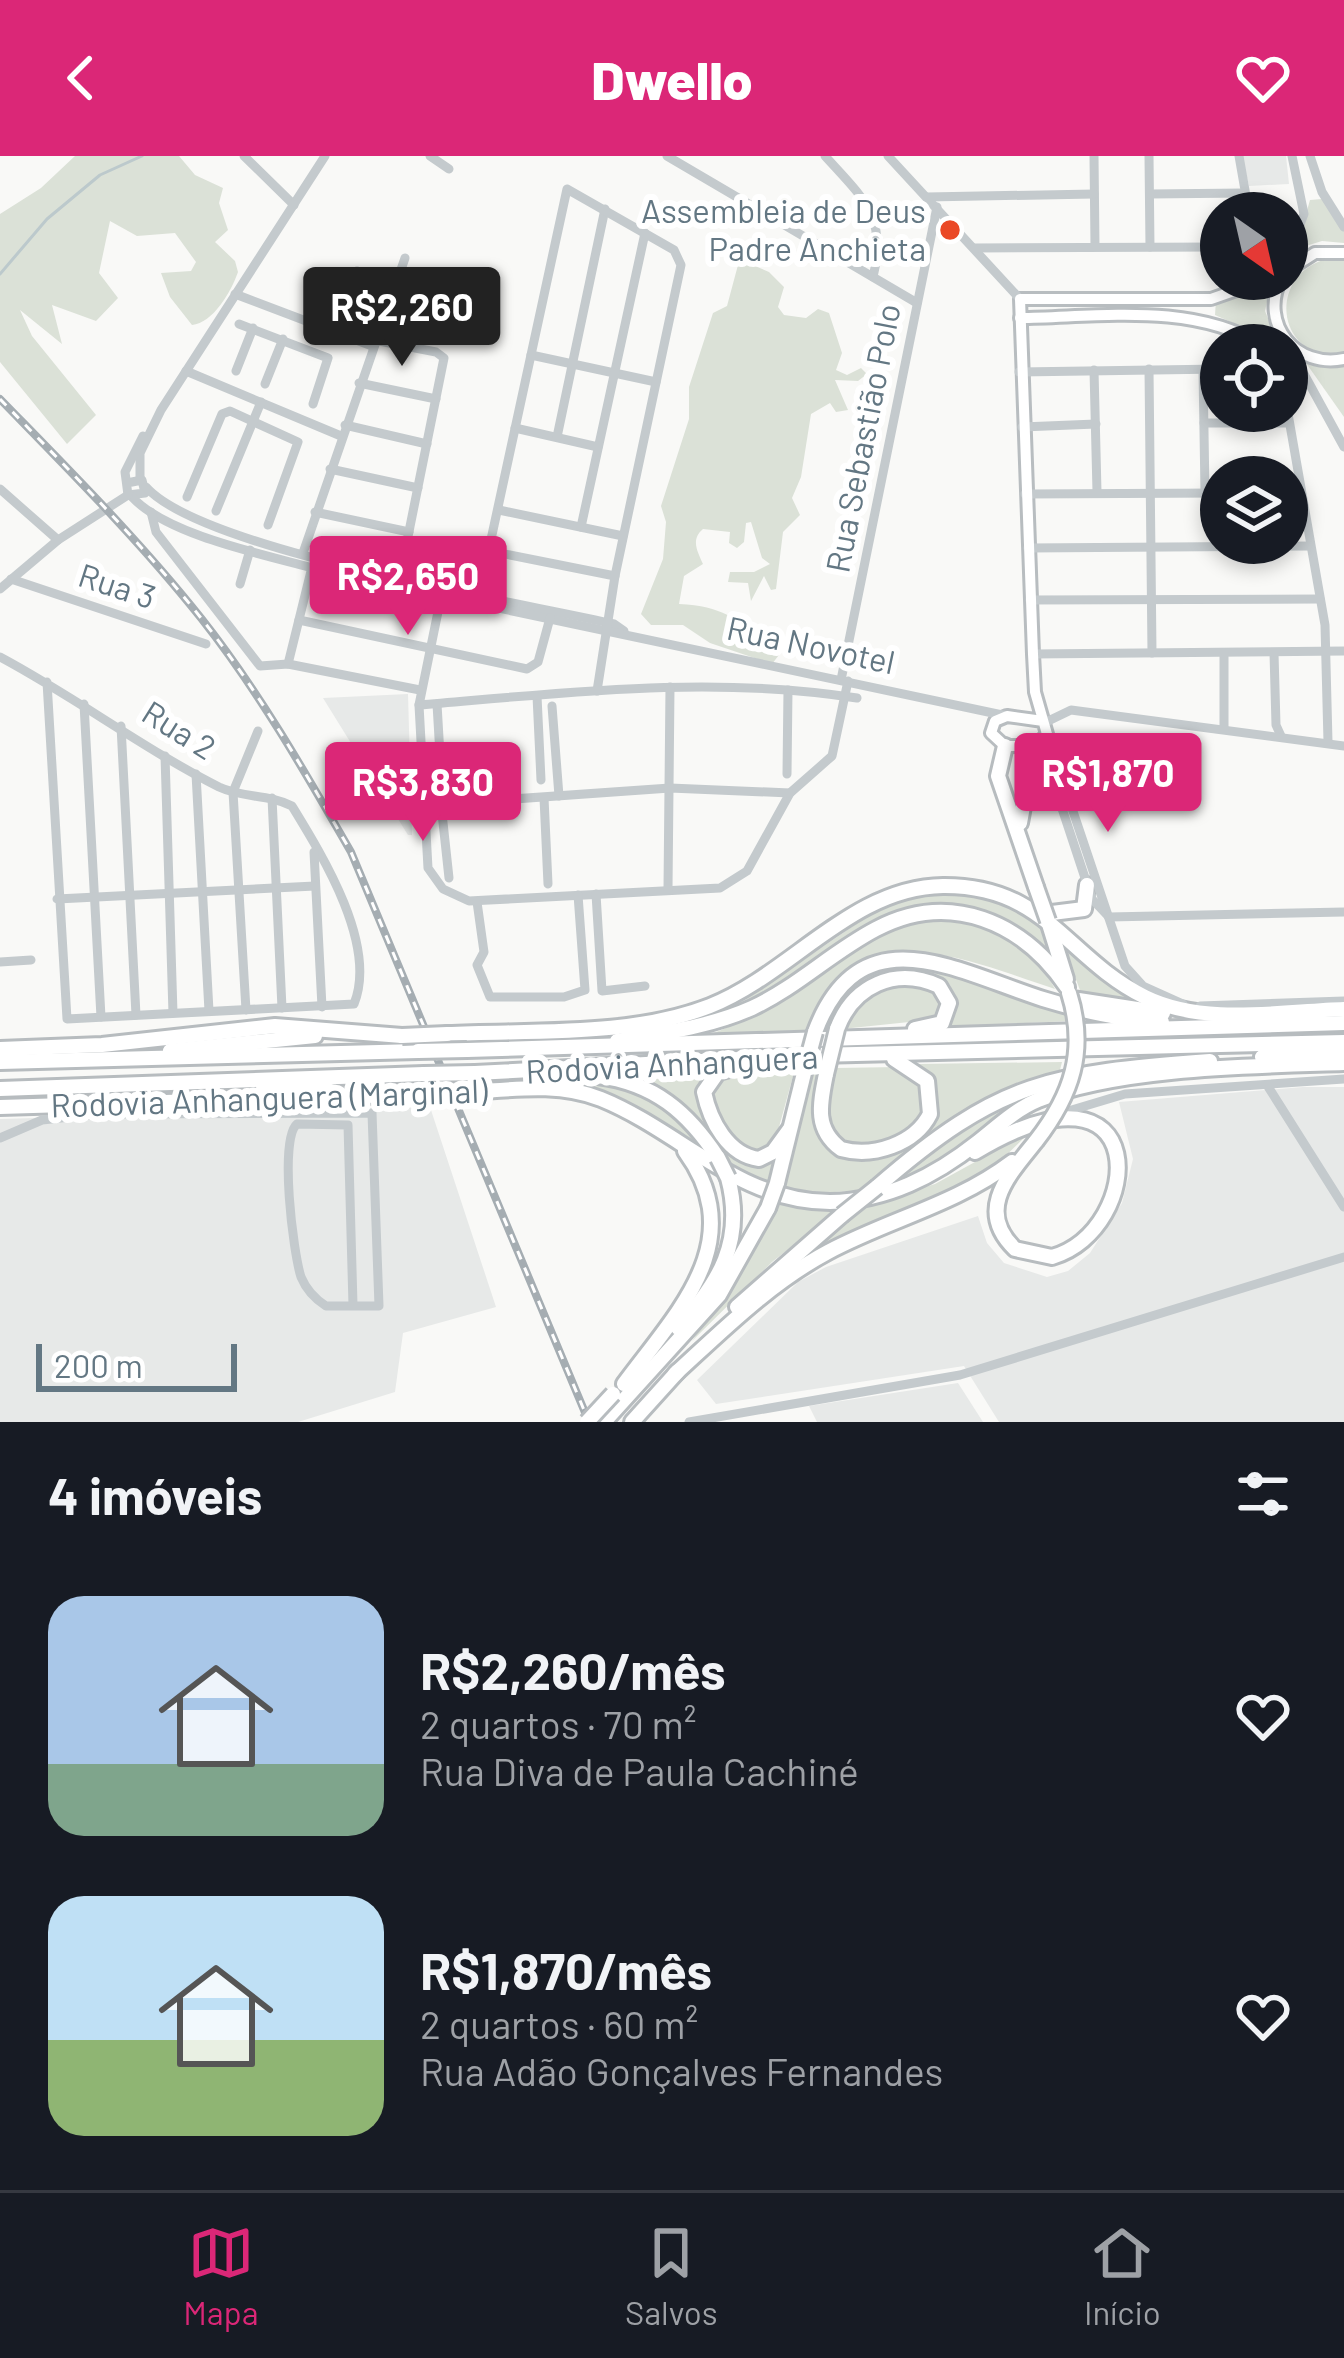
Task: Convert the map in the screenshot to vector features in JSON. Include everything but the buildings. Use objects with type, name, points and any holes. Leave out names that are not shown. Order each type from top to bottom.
[{"type":"highway","points":[[929,1178],[1034,1124],[1081,1116],[1107,1132],[1118,1152],[1119,1175],[1101,1216],[1078,1244],[1052,1257],[1016,1250],[995,1217],[996,1196],[1033,1144],[1059,1106],[1076,1065],[1078,1027],[998,776],[1005,746]]},
{"type":"highway","points":[[1023,846],[1023,794],[1040,786],[1059,796]]},
{"type":"highway","points":[[1043,915],[1084,909],[1087,885]]},
{"type":"highway","name":"Rodovia Anhanguera (Marginal)","points":[[0,1049],[102,1045],[275,1026],[403,1036],[654,1021],[702,1009],[778,970],[860,910],[914,889],[992,890],[1043,915],[1142,996],[1203,1014],[1344,1005]]},
{"type":"highway","points":[[571,1049],[685,1028],[749,1009],[879,927],[930,912],[955,912],[1015,932],[1041,953],[1067,987]]},
{"type":"highway","points":[[587,1422],[663,1358],[740,1266],[777,1183],[805,1069],[839,988],[874,964],[926,959],[1111,1017],[1245,1026]]},
{"type":"highway","points":[[981,975],[1127,1009],[1203,1014]]},
{"type":"highway","points":[[818,1036],[862,1031],[932,1028],[942,1023],[949,1004],[932,982],[887,979],[850,1002],[837,1029],[826,1074],[820,1117],[832,1143],[861,1153],[892,1146],[921,1128],[932,1100],[922,1074],[883,1055]]},
{"type":"highway","name":"Rodovia Anhanguera","points":[[0,1062],[1344,1023]]},
{"type":"highway","points":[[115,1058],[270,1039],[362,1036]]},
{"type":"highway","name":"Rodovia Anhanguera","points":[[0,1089],[551,1073],[784,1057],[1344,1042]]},
{"type":"highway","points":[[632,1422],[752,1290],[939,1135],[1022,1089],[1103,1069],[1344,1051]]},
{"type":"highway","points":[[784,1057],[718,1072],[704,1092],[723,1135],[749,1158],[773,1152],[789,1130]]},
{"type":"highway","name":"Rodovia Anhanguera (Marginal)","points":[[0,1107],[545,1088],[583,1094],[673,1139],[746,1183],[813,1201],[868,1197],[929,1178],[1042,1098],[1230,1068],[1344,1063]]},
{"type":"highway","points":[[1022,1089],[1118,1075],[1230,1068]]},
{"type":"highway","points":[[551,1073],[612,1078],[658,1094],[686,1115],[728,1178],[734,1221],[722,1273],[619,1395]]},
{"type":"highway","points":[[220,1081],[396,1095]]},
{"type":"highway","points":[[604,1422],[696,1285],[708,1256],[711,1222],[704,1183],[673,1139]]},
{"type":"highway","points":[[675,1374],[800,1269],[859,1238],[948,1204],[1033,1144]]},
{"type":"main road","points":[[1308,258],[1344,253]]},
{"type":"main road","points":[[1045,726],[1007,716],[990,729],[995,742],[1032,746],[1045,726],[1033,654],[1019,372],[1020,299],[1200,299]]},
{"type":"main road","points":[[1118,316],[1119,299]]},
{"type":"main road","points":[[1020,318],[1118,316],[1192,319],[1205,324]]},
{"type":"main road","points":[[1308,358],[1344,359]]},
{"type":"main road","points":[[1024,717],[1036,692]]},
{"type":"street","points":[[244,156],[294,205]]},
{"type":"street","points":[[128,491],[131,454],[325,156]]},
{"type":"street","points":[[430,156],[449,169]]},
{"type":"street","points":[[667,156],[917,303]]},
{"type":"street","points":[[825,156],[876,222],[880,249],[873,277]]},
{"type":"street","points":[[888,156],[1020,299]]},
{"type":"street","points":[[1094,156],[1095,246]]},
{"type":"street","points":[[1149,156],[1150,247]]},
{"type":"street","points":[[1239,156],[1245,192]]},
{"type":"street","points":[[1295,156],[1301,192]]},
{"type":"street","points":[[1310,156],[1322,192],[1344,227]]},
{"type":"street","points":[[479,598],[567,189],[674,250],[681,265],[615,576],[597,691]]},
{"type":"street","points":[[1150,194],[1200,193]]},
{"type":"street","points":[[927,197],[1094,194]]},
{"type":"street","points":[[937,207],[947,197]]},
{"type":"street","name":"Rua Sebastião Polo","points":[[842,718],[844,680],[937,207]]},
{"type":"street","points":[[557,437],[604,209]]},
{"type":"street","points":[[581,527],[645,233]]},
{"type":"street","points":[[979,252],[1200,247]]},
{"type":"street","points":[[288,664],[312,567],[303,553],[405,258]]},
{"type":"street","points":[[332,331],[357,272]]},
{"type":"street","points":[[235,294],[332,331],[442,355],[399,583]]},
{"type":"street","points":[[265,384],[300,319]]},
{"type":"street","points":[[239,324],[329,360],[313,404]]},
{"type":"street","points":[[236,371],[253,328]]},
{"type":"street","points":[[531,355],[656,382]]},
{"type":"street","points":[[1094,370],[1097,492]]},
{"type":"street","points":[[1149,370],[1152,653]]},
{"type":"street","points":[[1019,372],[1200,370]]},
{"type":"street","points":[[186,371],[343,430],[427,443]]},
{"type":"street","points":[[1308,379],[1339,423],[1344,447]]},
{"type":"street","points":[[359,383],[436,400]]},
{"type":"street","points":[[216,511],[265,404]]},
{"type":"street","points":[[187,497],[222,414],[230,411],[299,446],[268,525]]},
{"type":"street","points":[[1022,428],[1096,424]]},
{"type":"street","points":[[515,428],[598,448]]},
{"type":"street","points":[[128,491],[140,497],[148,433]]},
{"type":"street","points":[[330,469],[418,488]]},
{"type":"street","points":[[0,589],[58,541],[143,483]]},
{"type":"street","name":"Rua Novotel","points":[[143,483],[158,501],[186,515],[441,597],[479,598],[550,618],[606,627]]},
{"type":"street","points":[[0,489],[58,541]]},
{"type":"street","name":"Rua Novotel","points":[[128,491],[151,512],[250,550],[312,567],[479,598],[1007,716]]},
{"type":"street","points":[[1025,494],[1200,493]]},
{"type":"street","points":[[500,510],[623,536]]},
{"type":"street","points":[[151,512],[156,532],[260,666],[288,664],[419,690]]},
{"type":"street","points":[[315,512],[409,532]]},
{"type":"street","points":[[1308,535],[1328,652],[1328,742]]},
{"type":"street","points":[[1028,548],[1310,546]]},
{"type":"street","points":[[240,584],[250,550]]},
{"type":"street","points":[[490,550],[615,576]]},
{"type":"street","points":[[286,560],[303,553]]},
{"type":"street","name":"Rua 3","points":[[11,579],[206,644]]},
{"type":"street","points":[[441,597],[418,706],[428,805],[428,868],[452,895],[478,902],[720,888],[737,881],[790,793],[832,756],[842,718],[871,686]]},
{"type":"street","points":[[1030,600],[1320,599]]},
{"type":"street","points":[[299,620],[532,668],[550,618]]},
{"type":"street","points":[[1033,654],[1344,651]]},
{"type":"street","points":[[1224,652],[1224,729]]},
{"type":"street","points":[[1274,653],[1276,732]]},
{"type":"street","name":"Rua 2","points":[[0,657],[196,774],[232,792],[272,798]]},
{"type":"street","points":[[47,682],[67,1019],[209,1011],[246,1010],[322,1006],[354,1004],[357,952],[350,916],[292,806],[272,798],[282,1008]]},
{"type":"street","points":[[668,889],[670,687]]},
{"type":"street","points":[[418,706],[670,687],[788,690],[857,698]]},
{"type":"street","points":[[787,774],[788,690]]},
{"type":"street","points":[[538,696],[541,780]]},
{"type":"street","points":[[85,704],[101,1017]]},
{"type":"street","points":[[437,704],[442,789]]},
{"type":"street","points":[[552,706],[559,796]]},
{"type":"street","points":[[987,710],[990,729]]},
{"type":"street","points":[[1344,746],[1276,732],[1072,710],[1045,726],[1125,966],[1143,986],[1182,1004],[1344,1005]]},
{"type":"street","points":[[121,727],[136,1015]]},
{"type":"street","points":[[246,1010],[232,792],[258,731]]},
{"type":"street","points":[[1032,746],[1047,763],[1096,906],[1109,916],[1344,912]]},
{"type":"street","points":[[165,756],[173,1013]]},
{"type":"street","points":[[196,774],[209,1011]]},
{"type":"street","points":[[428,805],[670,788],[790,793]]},
{"type":"street","points":[[544,798],[548,884]]},
{"type":"street","points":[[441,804],[449,878]]},
{"type":"street","points":[[314,852],[322,1006]]},
{"type":"street","points":[[57,899],[315,886]]},
{"type":"street","points":[[596,894],[602,991],[645,986]]},
{"type":"street","points":[[478,902],[484,952],[477,965],[490,997],[564,997],[585,990],[578,895]]},
{"type":"street","points":[[0,962],[31,960]]},
{"type":"street","points":[[1034,1124],[1125,1094],[1344,1079]]},
{"type":"street","points":[[1267,1085],[1344,1207]]},
{"type":"street","points":[[0,1138],[50,1118],[98,1114],[372,1113],[379,1306],[326,1306],[302,1278],[292,1228],[289,1138],[297,1124],[344,1123],[350,1130],[353,1305]]},
{"type":"street","points":[[689,1422],[964,1374],[1344,1257]]},
{"type":"shaded area","points":[[75,156],[179,156],[195,175],[223,188],[219,203],[228,230],[215,242],[235,261],[238,272],[214,313],[192,325],[170,297],[161,273],[191,271],[196,262],[175,233],[137,236],[110,221],[99,273],[118,298],[96,321],[52,305],[62,344],[20,310],[32,336],[96,415],[67,444],[0,362],[0,214],[41,188]]},
{"type":"shaded area","points":[[1242,156],[1286,156],[1289,184],[1249,186]]},
{"type":"shaded area","points":[[1322,199],[1344,230],[1344,243],[1308,245],[1310,200]]},
{"type":"shaded area","points":[[1323,260],[1344,261],[1344,353],[1308,347],[1308,324],[1290,324],[1287,318],[1287,300],[1308,300],[1308,268]]},
{"type":"shaded area","points":[[748,263],[769,272],[784,287],[778,307],[784,315],[806,318],[818,309],[829,313],[842,353],[836,370],[847,375],[861,368],[867,374],[858,381],[835,380],[848,410],[836,412],[830,403],[811,414],[801,477],[792,498],[800,515],[783,532],[776,589],[771,590],[764,576],[751,601],[748,583],[728,582],[730,572],[754,572],[770,564],[762,558],[751,522],[746,523],[744,542],[737,548],[729,543],[730,532],[703,529],[696,542],[703,564],[684,576],[679,604],[721,612],[778,642],[782,651],[772,664],[710,643],[683,625],[651,625],[641,614],[663,559],[666,522],[661,506],[689,419],[689,387],[713,313],[727,306],[738,265]]},
{"type":"shaded area","points":[[1216,300],[1267,300],[1265,311],[1270,324],[1235,324],[1215,315]]},
{"type":"shaded area","points":[[1344,362],[1344,417],[1308,366]]},
{"type":"shaded area","points":[[408,694],[412,835],[323,698]]},
{"type":"shaded area","points":[[957,891],[998,898],[1037,917],[1047,948],[1000,918],[958,905],[920,906],[851,936],[736,1006],[881,907],[905,897]]},
{"type":"shaded area","points":[[920,918],[962,921],[999,933],[1030,955],[1055,989],[948,956],[881,955],[852,967],[828,992],[808,1030],[711,1034],[765,1008],[866,943]]},
{"type":"shaded area","points":[[1059,935],[1147,1006],[1083,998]]},
{"type":"shaded area","points":[[902,963],[953,972],[1067,1010],[1070,1021],[943,1027],[955,1010],[950,985],[914,970],[895,970],[861,984],[846,996],[826,1029],[818,1030],[833,1004],[851,986]]},
{"type":"shaded area","points":[[888,984],[931,986],[943,999],[938,1019],[842,1029],[855,1005]]},
{"type":"shaded area","points":[[1062,1062],[1060,1070],[1014,1085],[959,1114],[860,1191],[809,1193],[780,1187],[808,1072],[817,1072],[814,1114],[824,1141],[874,1155],[936,1109],[933,1082],[918,1064]]},
{"type":"shaded area","points":[[898,1067],[920,1079],[927,1109],[894,1139],[848,1147],[827,1127],[836,1068]]},
{"type":"shaded area","points":[[795,1069],[776,1138],[758,1154],[743,1152],[717,1117],[708,1088],[730,1072]]},
{"type":"shaded area","points":[[709,1072],[699,1094],[709,1124],[740,1160],[756,1163],[777,1156],[769,1183],[732,1168],[681,1103],[642,1081]]},
{"type":"shaded area","points":[[562,1080],[607,1085],[644,1098],[677,1120],[707,1153],[621,1100]]},
{"type":"shaded area","points":[[1344,1087],[1344,1422],[999,1422],[964,1366],[716,1404],[697,1380],[798,1282],[826,1267],[978,1216],[987,1243],[1004,1263],[1047,1277],[1068,1271],[1090,1253],[1122,1203],[1133,1159],[1119,1102]]},
{"type":"shaded area","points":[[1016,1099],[944,1160],[892,1184],[963,1127]]},
{"type":"shaded area","points":[[430,1107],[496,1307],[403,1333],[395,1392],[298,1422],[0,1422],[0,1119]]},
{"type":"shaded area","points":[[1031,1131],[985,1176],[781,1274],[867,1205],[935,1184]]},
{"type":"shaded area","points":[[776,1199],[841,1208],[772,1262],[692,1341],[750,1258]]},
{"type":"shaded area","points":[[958,1383],[983,1422],[817,1422],[809,1406]]},
{"type":"waterway","points":[[0,274],[47,219],[100,175],[142,156]]},
{"type":"railway","points":[[0,399],[128,533],[222,645],[351,852],[589,1422]]},
{"type":"place","name":"Assembleia de Deus Padre Anchieta","points":[[950,230]]}]
